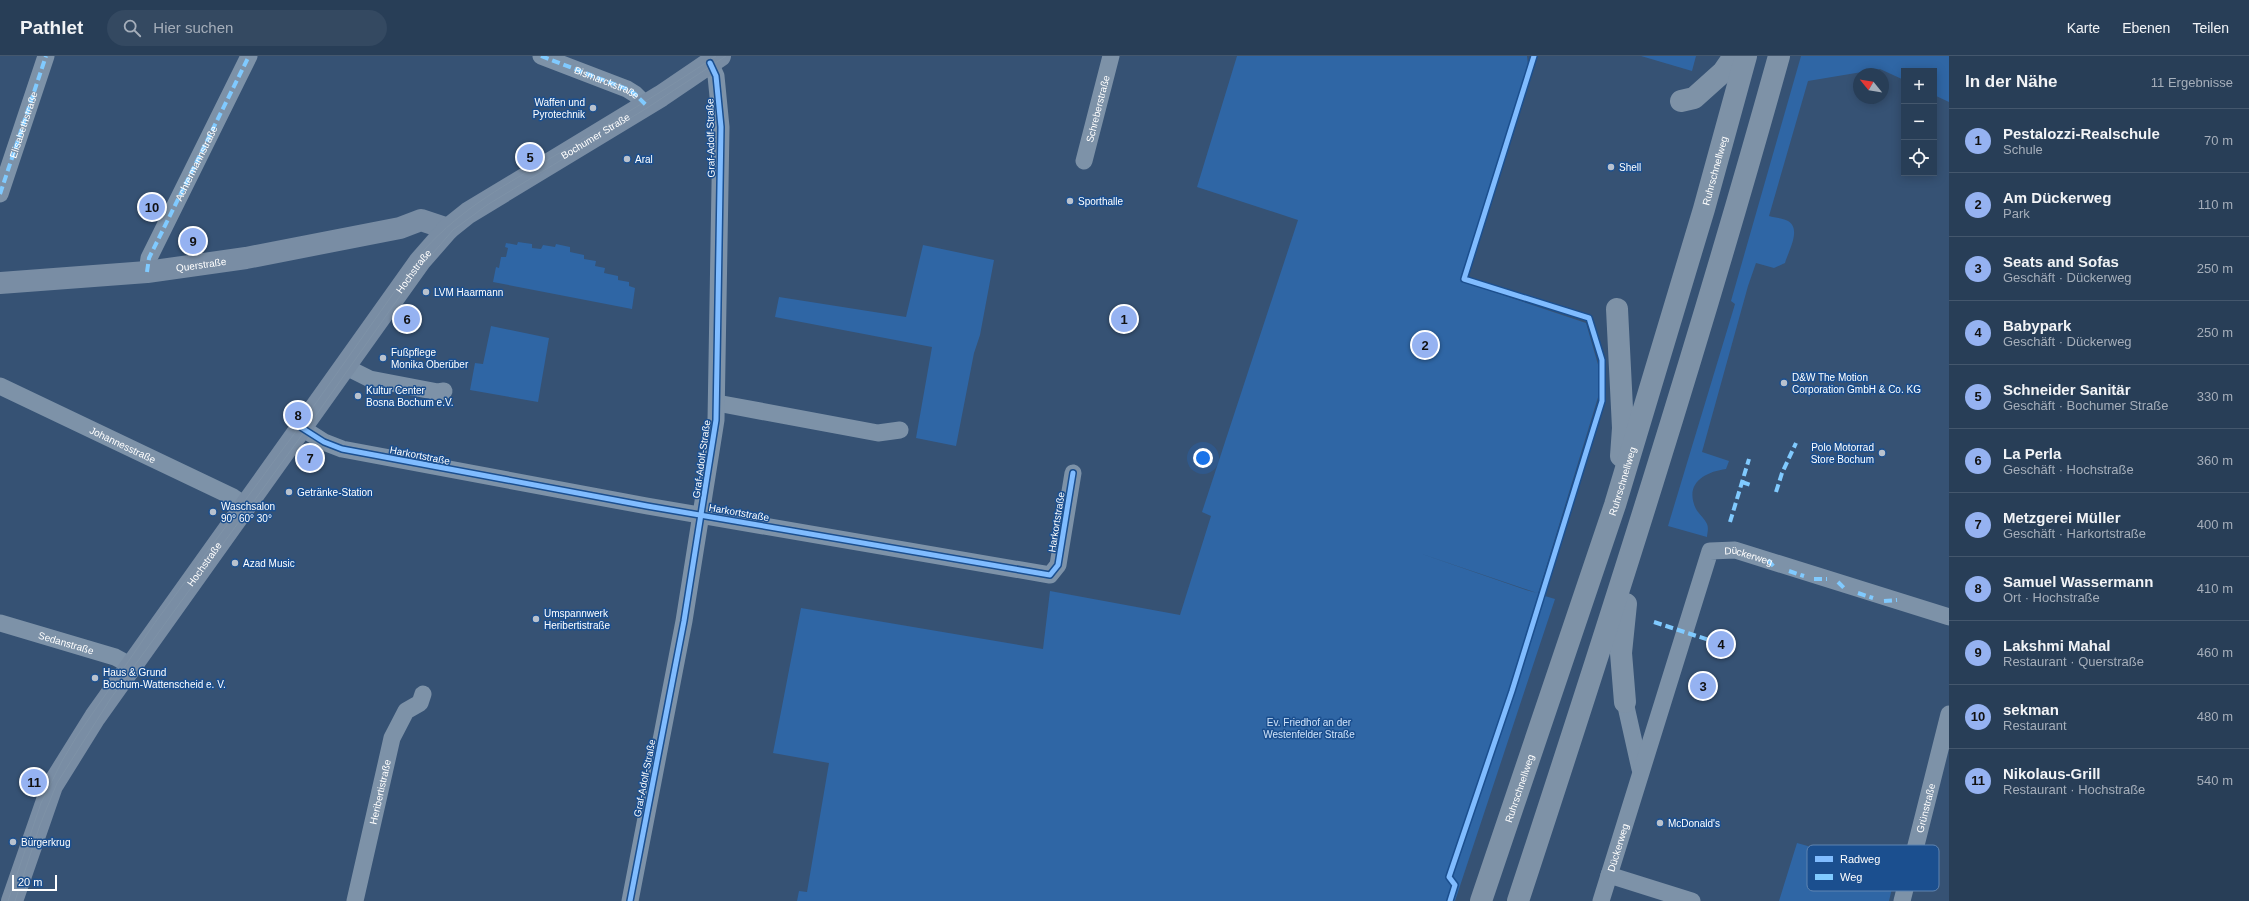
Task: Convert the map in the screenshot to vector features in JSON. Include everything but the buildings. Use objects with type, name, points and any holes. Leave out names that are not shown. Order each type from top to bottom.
[{"type":"highway","points":[[1681,101],[1694,98],[1723,72],[1734,56]]},
{"type":"highway","name":"Ruhrschnellweg","points":[[1481,901],[1615,505],[1704,209],[1746,56]]},
{"type":"highway","points":[[1518,901],[1637,535],[1738,202],[1780,56]]},
{"type":"highway","points":[[1615,505],[1623,428],[1617,309]]},
{"type":"highway","points":[[1625,706],[1622,686],[1622,629],[1637,535]]},
{"type":"main road","name":"Bochumer Straße","points":[[433,246],[448,230],[490,198],[646,105],[715,60]]},
{"type":"main road","name":"Querstraße","points":[[0,283],[147,272],[246,258],[400,228],[421,220],[448,230]]},
{"type":"main road","points":[[400,228],[433,246]]},
{"type":"main road","name":"Hochstraße","points":[[12,901],[52,786],[73,750],[130,665],[346,367],[420,261],[433,246]]},
{"type":"street","name":"Elisabethstraße","points":[[0,194],[46,56]]},
{"type":"street","name":"Achtermannstraße","points":[[147,272],[149,258],[249,56]]},
{"type":"street","name":"Bismarckstraße","points":[[541,56],[627,89],[635,94],[646,105]]},
{"type":"street","name":"Schreberstraße","points":[[1084,161],[1111,56]]},
{"type":"street","name":"Graf-Adolf-Straße","points":[[630,901],[684,621],[702,514],[717,403],[721,127],[715,60]]},
{"type":"street","points":[[346,367],[370,379],[438,392],[444,391]]},
{"type":"street","name":"Johannesstraße","points":[[0,386],[233,497],[245,505]]},
{"type":"street","points":[[717,403],[878,433],[900,430]]},
{"type":"street","name":"Harkortstraße","points":[[302,428],[324,442],[342,449],[1050,575],[1058,565],[1073,473]]},
{"type":"street","name":"Dückerweg","points":[[1601,901],[1658,713],[1710,551],[1735,550],[1949,617]]},
{"type":"street","name":"Sedanstraße","points":[[0,623],[115,657],[130,665]]},
{"type":"street","name":"Heribertistraße","points":[[355,901],[392,738],[406,711],[420,704],[423,694]]},
{"type":"street","points":[[1625,706],[1638,721],[1650,721],[1658,713]]},
{"type":"street","name":"Dückerweg","points":[[1625,706],[1640,771]]},
{"type":"street","name":"Grünstraße","points":[[1916,845],[1949,714]]},
{"type":"street","points":[[1609,874],[1692,901]]},
{"type":"street","name":"Grünstraße","points":[[1902,901],[1905,891]]},
{"type":"green space","name":"Ev. Friedhof an der Westenfelder Straße","points":[[1237,56],[1527,56],[1528,65],[1461,281],[1586,323],[1599,368],[1599,394],[1538,594],[1555,599],[1455,901],[797,901],[799,891],[807,892],[829,763],[773,753],[801,608],[1043,649],[1050,591],[1180,615],[1211,516],[1202,512],[1298,220],[1197,187]],"holes":[[[1419,553],[1537,593],[1526,590]]]},
{"type":"green space","points":[[1641,56],[1696,56],[1692,71]]},
{"type":"green space","points":[[1801,56],[1949,56],[1949,102],[1937,96],[1937,68],[1901,68],[1901,79],[1889,73],[1889,68],[1853,68],[1853,74],[1808,81],[1769,216],[1786,220],[1792,225],[1794,229],[1793,241],[1785,263],[1774,268],[1756,263],[1748,286],[1702,452],[1729,461],[1726,469],[1704,476],[1694,486],[1693,500],[1696,509],[1708,526],[1707,537],[1668,526],[1735,304],[1731,301]]},
{"type":"green space","points":[[518,242],[532,244],[532,248],[541,249],[543,245],[555,247],[556,244],[570,247],[570,252],[584,255],[584,259],[596,261],[595,266],[605,268],[604,273],[618,276],[618,280],[629,282],[629,286],[635,288],[632,309],[493,282],[496,267],[499,268],[501,257],[506,257],[508,248],[505,247],[506,243],[517,245]]},
{"type":"green space","points":[[923,245],[994,260],[980,335],[974,353],[956,446],[916,438],[932,347],[775,317],[779,297],[906,317]]},
{"type":"green space","points":[[491,326],[549,338],[538,402],[470,390],[475,363],[483,364]]},
{"type":"green space","points":[[1797,843],[1807,846],[1807,891],[1891,891],[1889,901],[1779,901]]},
{"type":"tram line","points":[[8,901],[41,803],[62,761],[77,736],[154,624],[294,434],[424,250],[454,221],[486,197],[637,107],[716,56]]},
{"type":"tram line","points":[[15,901],[40,825],[57,783],[111,698],[307,428],[419,269],[453,230],[487,205],[647,108],[726,56]]},
{"type":"marked path","points":[[0,194],[46,56]]},
{"type":"marked path","points":[[147,272],[149,258],[249,56]]},
{"type":"marked path","points":[[541,56],[627,89],[635,94],[646,105]]},
{"type":"marked path","points":[[1776,492],[1782,473],[1796,443]]},
{"type":"marked path","points":[[1730,522],[1749,459]]},
{"type":"marked path","points":[[1742,482],[1751,485]]},
{"type":"marked path","points":[[1768,560],[1775,568]]},
{"type":"marked path","points":[[1789,571],[1804,576]]},
{"type":"marked path","points":[[1814,579],[1827,579]]},
{"type":"marked path","points":[[1838,582],[1845,589]]},
{"type":"marked path","points":[[1858,593],[1873,598]]},
{"type":"marked path","points":[[1884,601],[1897,600]]},
{"type":"marked path","points":[[1654,622],[1721,644]]},
{"type":"cycle path","points":[[1450,901],[1455,885],[1449,877],[1512,691],[1602,401],[1602,360],[1589,318],[1464,279],[1534,56]]},
{"type":"cycle path","points":[[630,901],[684,621],[716,420],[721,127],[716,76],[710,63]]},
{"type":"cycle path","points":[[302,428],[324,442],[342,449],[647,506],[1050,575],[1058,565],[1073,473]]},
{"type":"place","name":"Waffen und Pyrotechnik","points":[[593,108]]},
{"type":"place","name":"Schneider Sanitär","points":[[530,157]]},
{"type":"place","name":"Aral","points":[[627,159]]},
{"type":"place","name":"Shell","points":[[1611,167]]},
{"type":"place","name":"Sporthalle","points":[[1070,201]]},
{"type":"place","name":"sekman","points":[[152,207]]},
{"type":"place","name":"Lakshmi Mahal","points":[[193,241]]},
{"type":"place","name":"LVM Haarmann","points":[[426,292]]},
{"type":"place","name":"La Perla","points":[[407,319]]},
{"type":"place","name":"Pestalozzi-Realschule","points":[[1124,319]]},
{"type":"place","name":"Am Dückerweg","points":[[1425,345]]},
{"type":"place","name":"Fußpflege Monika Oberüber","points":[[383,358]]},
{"type":"place","name":"D&W The Motion Corporation GmbH & Co. KG","points":[[1784,383]]},
{"type":"place","name":"Kultur Center Bosna Bochum e.V.","points":[[358,396]]},
{"type":"place","name":"Samuel Wassermann","points":[[298,415]]},
{"type":"place","name":"Polo Motorrad Store Bochum","points":[[1882,453]]},
{"type":"place","name":"Metzgerei Müller","points":[[310,458]]},
{"type":"place","name":"Getränke-Station","points":[[289,492]]},
{"type":"place","name":"Waschsalon 90° 60° 30°","points":[[213,512]]},
{"type":"place","name":"Azad Music","points":[[235,563]]},
{"type":"place","name":"Umspannwerk Heribertistraße","points":[[536,619]]},
{"type":"place","name":"Babypark","points":[[1721,644]]},
{"type":"place","name":"Haus & Grund Bochum-Wattenscheid e. V.","points":[[95,678]]},
{"type":"place","name":"Seats and Sofas","points":[[1703,686]]},
{"type":"place","name":"Nikolaus-Grill","points":[[34,782]]},
{"type":"place","name":"McDonald's","points":[[1660,823]]},
{"type":"place","name":"Bürgerkrug","points":[[13,842]]}]
